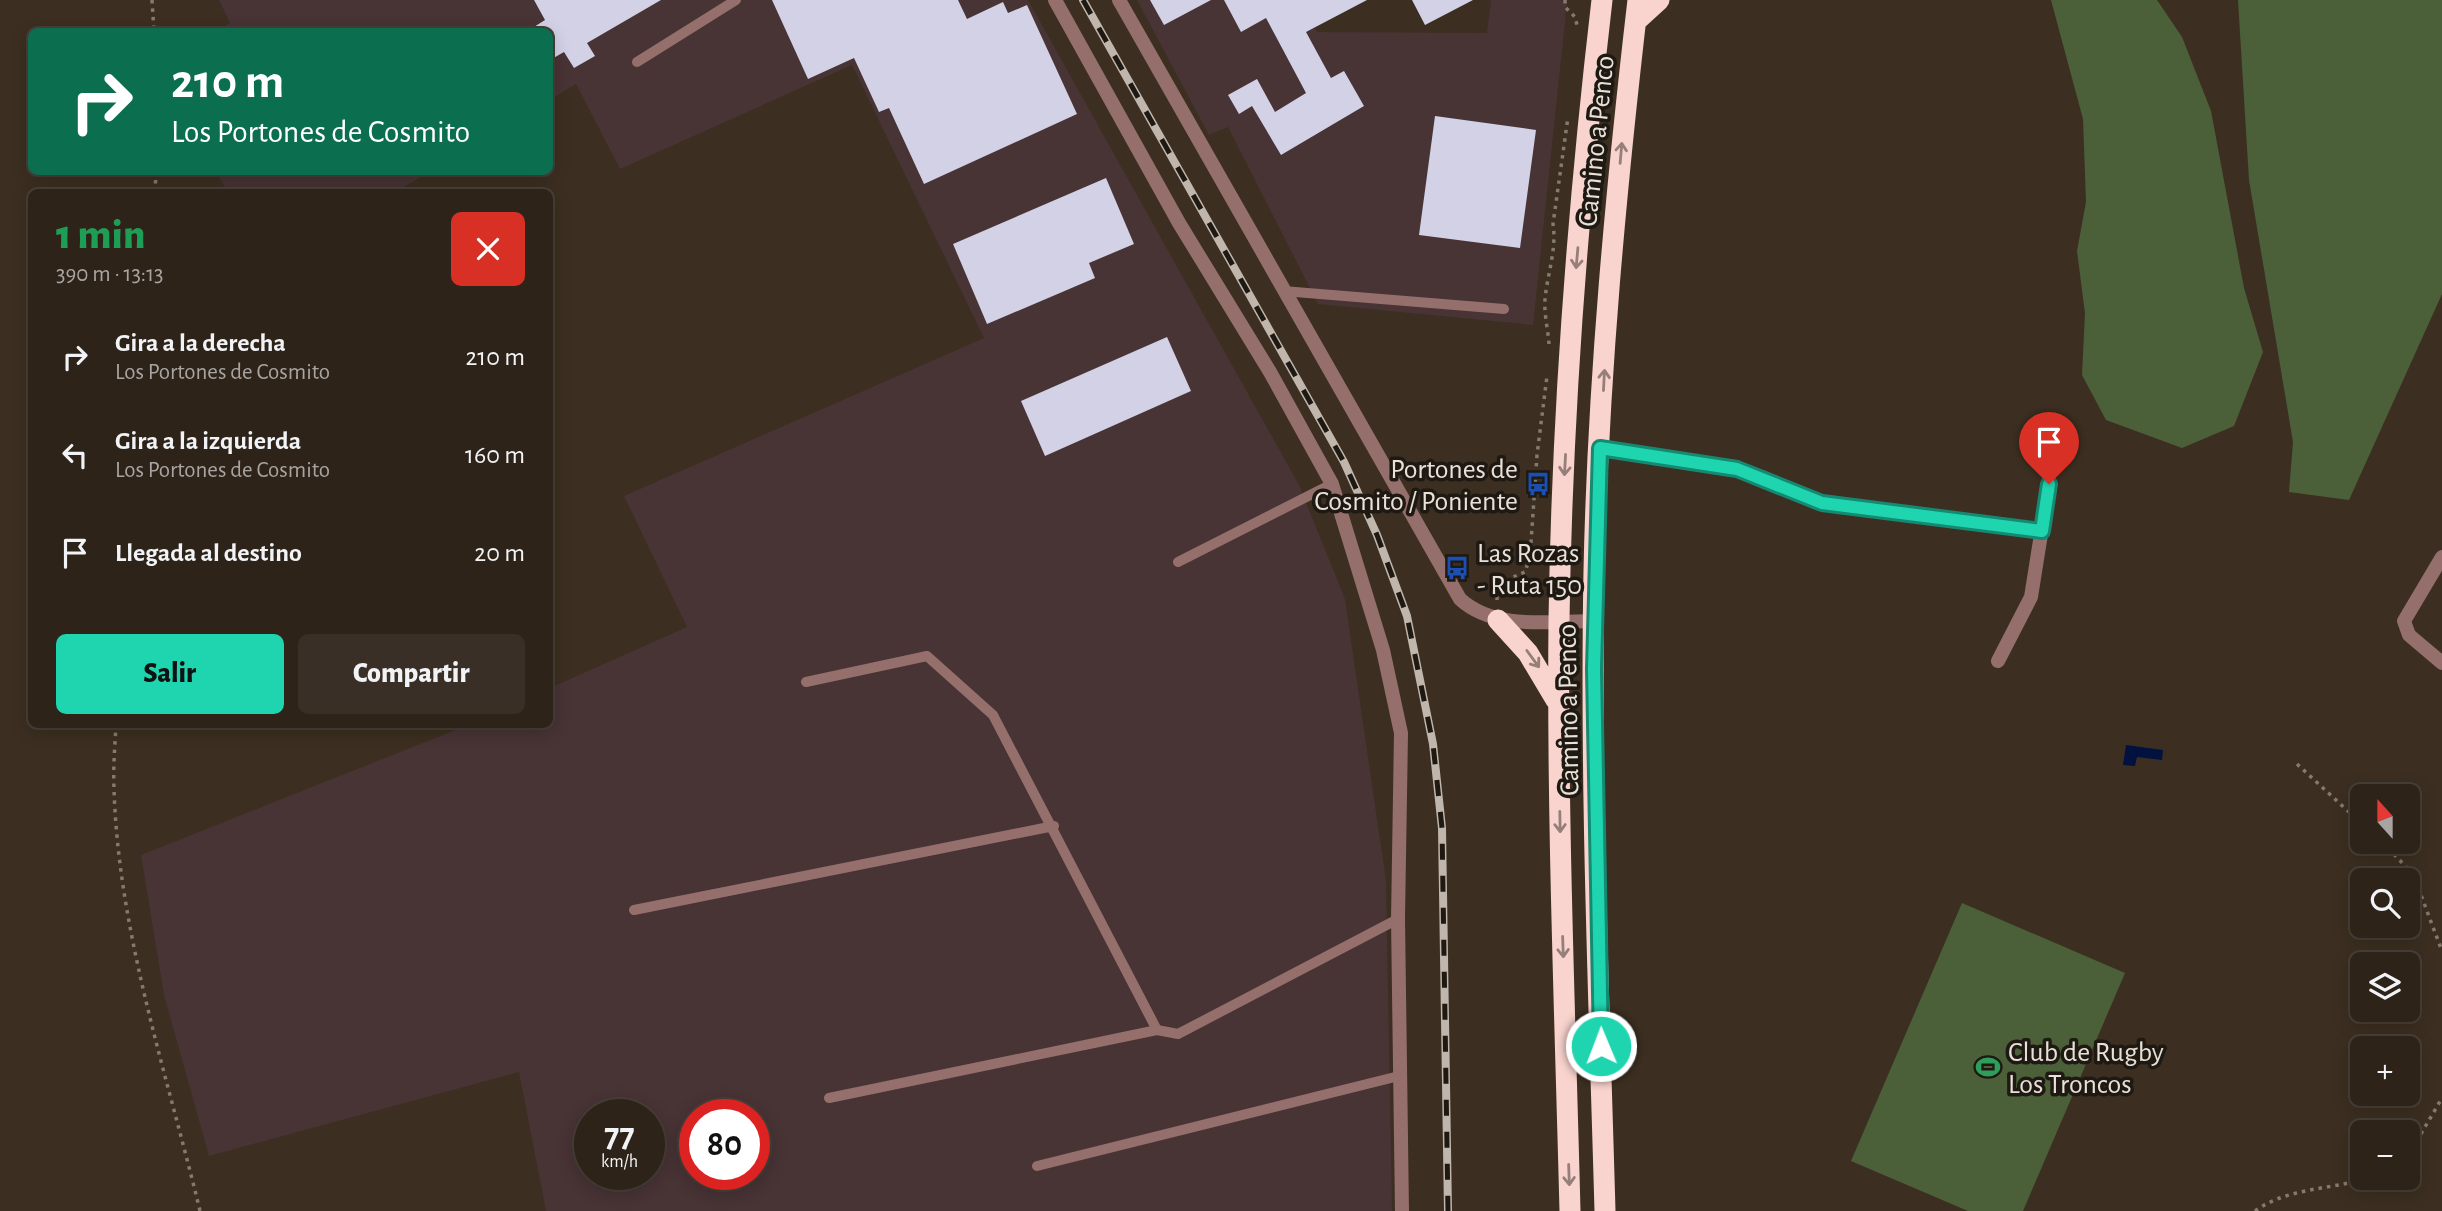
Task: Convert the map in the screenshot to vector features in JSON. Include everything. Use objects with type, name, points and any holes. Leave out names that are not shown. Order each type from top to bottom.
[{"type":"highway","name":"Camino a Penco","points":[[1570,1211],[1559,621],[1571,347],[1602,0]]},
{"type":"highway","points":[[1637,10],[1659,0]]},
{"type":"highway","name":"Camino a Penco","points":[[1605,1211],[1594,621],[1600,448],[1613,237],[1637,10]]},
{"type":"highway","points":[[1498,620],[1528,653],[1559,705]]},
{"type":"street","points":[[1055,0],[1179,223],[1270,372],[1332,484],[1383,650],[1401,733],[1398,919],[1402,1211]]},
{"type":"street","points":[[1119,0],[1446,579],[1468,606],[1498,620],[1594,621]]},
{"type":"street","points":[[1600,448],[1737,469],[1822,503],[2042,531]]},
{"type":"street","points":[[1998,661],[2032,597],[2049,484]]},
{"type":"street","points":[[2442,557],[2407,611],[2405,626],[2412,639],[2442,663]]},
{"type":"lane","points":[[638,62],[736,0]]},
{"type":"lane","points":[[1283,291],[1504,309]]},
{"type":"lane","points":[[1178,562],[1332,484]]},
{"type":"lane","points":[[806,682],[926,656],[992,715],[1054,826],[1110,944],[1157,1030]]},
{"type":"lane","points":[[634,910],[1054,826]]},
{"type":"lane","points":[[829,1098],[1157,1030],[1178,1034],[1398,919]]},
{"type":"lane","points":[[1037,1166],[1399,1076]]},
{"type":"path","points":[[152,0],[154,28]]},
{"type":"path","points":[[1565,0],[1565,8],[1575,17],[1577,39]]},
{"type":"path","points":[[1548,357],[1544,303],[1555,240],[1553,224],[1568,111]]},
{"type":"path","points":[[1498,620],[1497,584],[1525,572],[1530,557],[1535,469],[1548,366]]},
{"type":"path","points":[[116,728],[114,789],[126,893],[147,1010],[200,1211]]},
{"type":"path","points":[[2297,764],[2350,813]]},
{"type":"path","points":[[2394,854],[2413,874],[2442,951]]},
{"type":"path","points":[[2420,1136],[2442,1098]]},
{"type":"path","points":[[2255,1211],[2268,1202],[2307,1189],[2350,1184]]},
{"type":"shaded area","points":[[219,0],[1028,0],[1299,485],[1345,599],[1386,881],[1392,1211],[546,1211],[519,1072],[209,1156],[164,995],[141,855],[460,728],[553,728],[553,687],[687,627],[624,496],[984,338],[852,65],[620,169],[576,84],[553,98],[553,28],[221,28],[230,23]]},
{"type":"shaded area","points":[[1137,0],[1299,0],[1317,32],[1487,33],[1491,0],[1560,0],[1567,3],[1533,325],[1318,304],[1228,127],[1209,135]]},
{"type":"shaded area","points":[[218,175],[425,175],[400,189],[226,189]]},
{"type":"green space","points":[[2051,0],[2157,0],[2182,37],[2211,111],[2244,288],[2263,352],[2234,426],[2182,448],[2106,420],[2082,375],[2085,313],[2077,251],[2086,202],[2083,119]]},
{"type":"green space","points":[[2238,0],[2442,0],[2442,294],[2349,500],[2289,492],[2293,442],[2249,180]]},
{"type":"green space","name":"Club de Rugby Los Troncos","points":[[1962,903],[2125,973],[2023,1211],[1968,1211],[1851,1161]]},
{"type":"water","points":[[2126,745],[2163,750],[2162,760],[2137,757],[2135,766],[2123,765]]},
{"type":"building","points":[[534,0],[661,0],[587,43],[595,56],[574,68],[564,52],[553,58],[553,28],[532,28],[545,20]]},
{"type":"building","points":[[772,0],[958,0],[967,19],[1003,2],[1008,13],[1027,5],[1077,114],[924,184],[889,108],[879,112],[854,58],[808,79]]},
{"type":"building","points":[[1150,0],[1211,0],[1164,25]]},
{"type":"building","points":[[1224,0],[1367,0],[1306,32],[1331,78],[1344,71],[1364,106],[1281,155],[1252,106],[1239,114],[1228,95],[1257,79],[1275,112],[1306,93],[1266,18],[1241,32]]},
{"type":"building","points":[[1412,0],[1473,0],[1425,25]]},
{"type":"building","points":[[1435,116],[1536,130],[1520,248],[1419,235]]},
{"type":"building","points":[[1106,178],[1134,244],[1089,263],[1095,278],[987,324],[953,244]]},
{"type":"building","points":[[1167,337],[1191,391],[1045,456],[1021,401]]},
{"type":"railway","points":[[1083,0],[1344,462],[1377,535],[1407,616],[1433,744],[1442,828],[1448,1211]]},
{"type":"place","name":"Portones de Cosmito / Poniente","points":[[1538,484]]},
{"type":"place","name":"Las Rozas - Ruta 150","points":[[1457,568]]},
{"type":"place","name":"Club de Rugby Los Troncos","points":[[1988,1067]]},
{"type":"route","points":[[1601,1046],[1594,669],[1594,568],[1600,448],[1737,469],[1822,503],[2042,531],[2049,484]]}]
